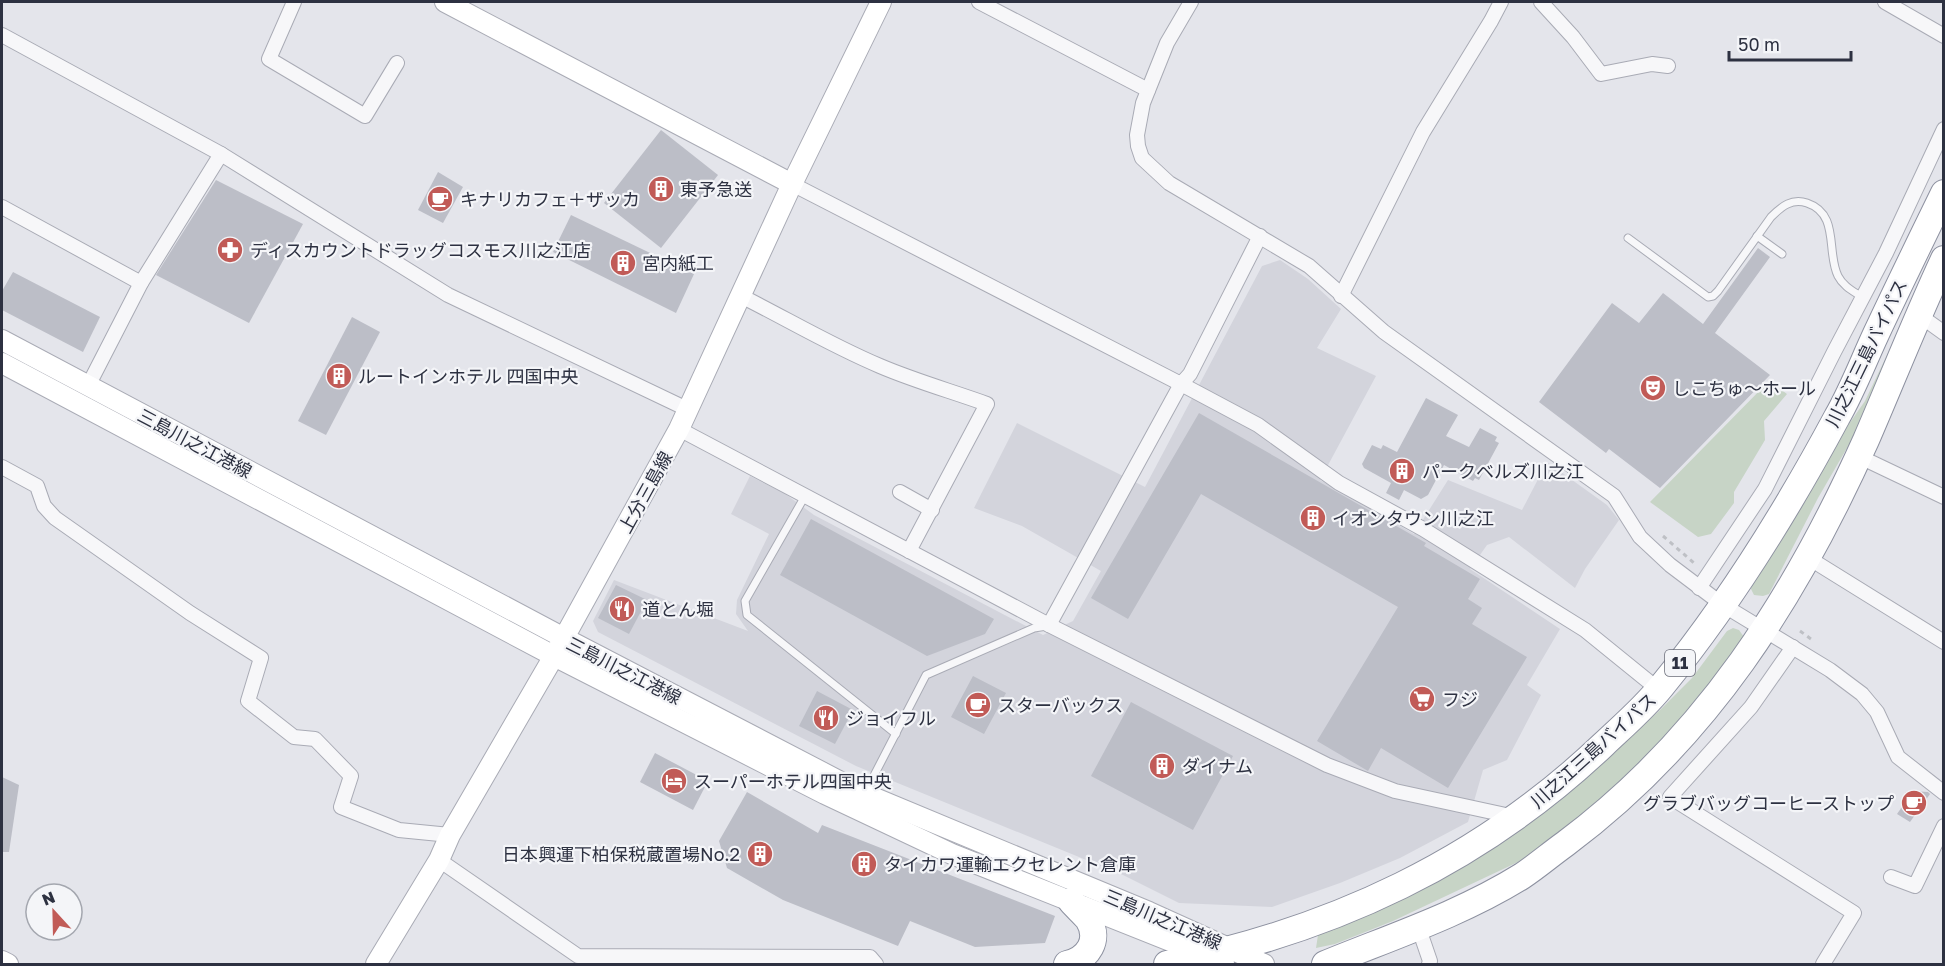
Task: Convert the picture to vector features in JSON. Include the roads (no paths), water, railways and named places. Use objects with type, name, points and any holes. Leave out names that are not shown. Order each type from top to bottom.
[{"type":"highway","name":"川之江三島バイパス","points":[[1167,964],[1222,957],[1291,933],[1402,886],[1446,862],[1518,817],[1582,765],[1659,690],[1723,605],[1759,551],[1838,415],[1944,194]]},
{"type":"highway","name":"川之江三島バイパス","points":[[1325,964],[1481,898],[1522,875],[1595,821],[1655,766],[1708,707],[1765,630],[1795,581],[1858,456],[1944,260]]},
{"type":"highway","points":[[1067,964],[1079,961],[1088,954],[1092,946],[1093,934],[1089,920],[1071,901]]},
{"type":"main road","points":[[445,2],[792,184]]},
{"type":"main road","name":"上分三島線","points":[[376,964],[439,860],[450,835],[554,656],[689,410],[792,184],[881,2]]},
{"type":"main road","name":"三島川之江港線","points":[[2,340],[564,638],[865,794],[1222,957]]},
{"type":"main road","name":"三島川之江港線","points":[[2,363],[554,656],[825,794],[952,854],[1071,901],[1222,957],[1264,964]]},
{"type":"main road","points":[[2,961],[8,964]]},
{"type":"street","points":[[294,2],[268,59],[365,116],[397,63]]},
{"type":"street","points":[[979,2],[1148,90]]},
{"type":"street","points":[[1191,2],[1167,43],[1148,90],[1138,127],[1138,146],[1142,158],[1169,183],[1309,266],[1384,332],[1614,495],[1640,537],[1670,565],[1723,605],[1830,670],[1862,693],[1877,712],[1898,757],[1944,793]]},
{"type":"street","points":[[1341,296],[1423,132],[1501,2]]},
{"type":"street","points":[[1541,2],[1573,37],[1601,74],[1653,64],[1668,66]]},
{"type":"street","points":[[1885,2],[1944,36]]},
{"type":"street","points":[[2,35],[221,154],[448,294],[689,410]]},
{"type":"street","points":[[1699,588],[1765,489],[1886,254],[1944,129]]},
{"type":"street","points":[[88,386],[141,284],[221,154]]},
{"type":"street","points":[[792,184],[1258,425],[1339,483],[1423,529],[1585,630],[1659,690]]},
{"type":"street","points":[[2,207],[141,284]]},
{"type":"street","points":[[1049,626],[1181,384],[1191,374],[1260,236]]},
{"type":"street","points":[[741,296],[877,365],[926,385],[952,391],[987,404],[909,551]]},
{"type":"street","points":[[1919,315],[1944,333]]},
{"type":"street","points":[[679,429],[1049,626],[1327,765],[1395,791],[1518,817]]},
{"type":"street","points":[[1858,456],[1944,497]]},
{"type":"street","points":[[2,467],[37,486],[44,506],[55,518],[189,613],[261,658],[248,701],[294,737],[315,739],[351,776],[341,807],[399,830],[450,835]]},
{"type":"street","points":[[900,492],[932,510]]},
{"type":"street","points":[[1807,557],[1944,642]]},
{"type":"street","points":[[1793,647],[1751,707],[1670,797],[1854,913],[1823,964]]},
{"type":"street","points":[[1890,877],[1915,886],[1944,826]]},
{"type":"street","points":[[439,860],[578,956],[870,957],[876,964]]},
{"type":"street","points":[[1418,926],[1429,964]]},
{"type":"lane","points":[[1628,238],[1708,297],[1713,296],[1771,217],[1782,206],[1801,201],[1822,211],[1828,221],[1836,273],[1847,288],[1862,297]]},
{"type":"lane","points":[[1757,236],[1782,254]]},
{"type":"lane","points":[[805,496],[745,601],[747,615],[896,734]]},
{"type":"lane","points":[[865,794],[926,675],[1034,628],[1049,626]]},
{"type":"place","name":"東予急送","points":[[661,189]]},
{"type":"place","name":"キナリカフェ＋ザッカ","points":[[440,199]]},
{"type":"place","name":"ディスカウントドラッグコスモス川之江店","points":[[230,250]]},
{"type":"place","name":"宮内紙工","points":[[623,263]]},
{"type":"place","name":"ルートインホテル 四国中央","points":[[339,376]]},
{"type":"place","name":"しこちゅ～ホール","points":[[1653,388]]},
{"type":"place","name":"パークベルズ川之江","points":[[1402,471]]},
{"type":"place","name":"イオンタウン川之江","points":[[1313,518]]},
{"type":"place","name":"道とん堀","points":[[622,609]]},
{"type":"place","name":"フジ","points":[[1422,699]]},
{"type":"place","name":"スターバックス","points":[[978,705]]},
{"type":"place","name":"ジョイフル","points":[[826,718]]},
{"type":"place","name":"ダイナム","points":[[1162,766]]},
{"type":"place","name":"スーパーホテル四国中央","points":[[674,781]]},
{"type":"place","name":"グラブバッグコーヒーストップ","points":[[1914,803]]},
{"type":"place","name":"日本興運下柏保税蔵置場No.2","points":[[760,854]]},
{"type":"place","name":"タイカワ運輸エクセレント倉庫","points":[[864,864]]}]
